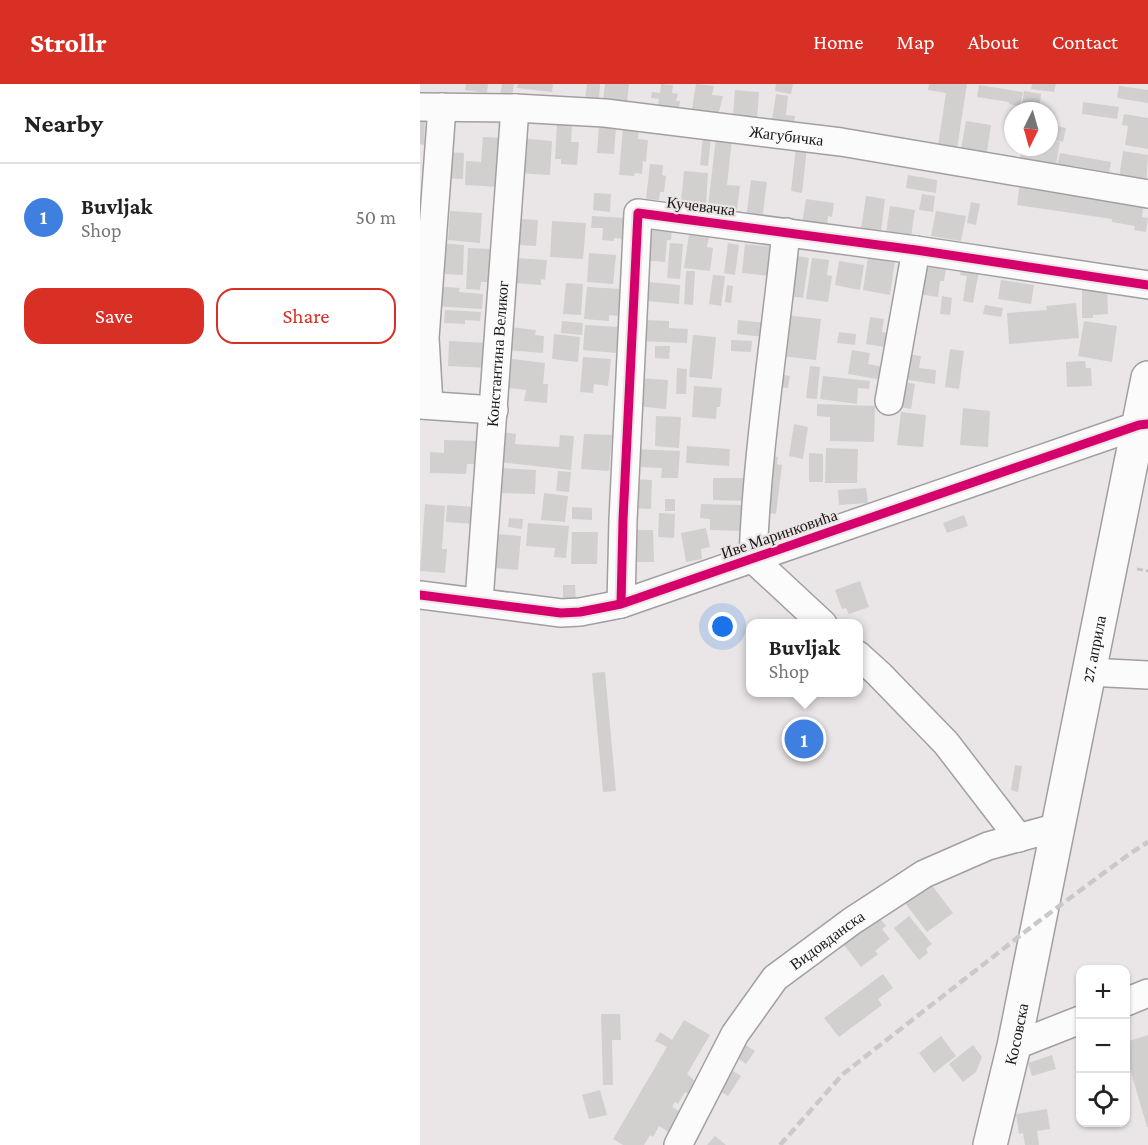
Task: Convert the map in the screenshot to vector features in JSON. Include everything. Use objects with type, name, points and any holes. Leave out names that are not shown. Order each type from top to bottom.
[{"type":"main road","name":"27. априла","points":[[1039,921],[1089,672],[1143,424],[1148,378]]},
{"type":"main road","name":"Косовска","points":[[990,1145],[1014,1046],[1039,921]]},
{"type":"street","name":"Жагубичка","points":[[444,101],[605,113],[841,142],[1148,194]]},
{"type":"street","points":[[444,101],[425,338],[424,405],[494,410]]},
{"type":"street","name":"Константина Великог","points":[[479,601],[515,108]]},
{"type":"street","name":"Кучевачка","points":[[621,604],[638,213],[916,250],[1148,285]]},
{"type":"street","points":[[786,232],[778,312],[764,408],[755,503],[753,559],[818,619]]},
{"type":"street","points":[[889,401],[916,250]]},
{"type":"street","name":"Иве Маринковића","points":[[420,595],[561,613],[580,612],[621,604],[1143,424]]},
{"type":"street","points":[[863,660],[946,743],[1019,838]]},
{"type":"street","points":[[1089,672],[1148,675]]},
{"type":"street","name":"Видовданска","points":[[678,1145],[735,1034],[775,978],[852,921],[924,874],[988,846],[1058,827]]},
{"type":"street","points":[[1130,1000],[1148,993]]},
{"type":"street","points":[[1014,1046],[1076,1022]]},
{"type":"path","points":[[1137,569],[1148,571]]},
{"type":"building","points":[[466,84],[488,84],[487,93],[465,90]]},
{"type":"building","points":[[502,84],[514,84],[512,97],[500,95]]},
{"type":"building","points":[[518,84],[553,84],[552,92],[517,88]]},
{"type":"building","points":[[587,84],[600,84],[599,100],[585,99]]},
{"type":"building","points":[[605,84],[629,84],[627,103],[603,100]]},
{"type":"building","points":[[661,84],[673,85],[672,93],[678,94],[676,101],[680,101],[678,114],[657,111],[659,99],[651,98],[652,92],[660,93]]},
{"type":"building","points":[[696,84],[714,86],[712,95],[723,96],[717,119],[691,115]]},
{"type":"building","points":[[776,84],[793,84],[791,94],[775,91]]},
{"type":"building","points":[[929,84],[967,84],[956,155],[937,152],[946,93],[928,90]]},
{"type":"building","points":[[1032,84],[1056,84],[1054,92],[1031,89]]},
{"type":"building","points":[[979,85],[1023,92],[1021,102],[977,97]]},
{"type":"building","points":[[1119,86],[1148,90],[1148,103],[1117,98]]},
{"type":"building","points":[[735,90],[759,92],[757,119],[733,116]]},
{"type":"building","points":[[1024,91],[1041,94],[1040,102],[1022,102]]},
{"type":"building","points":[[776,94],[788,96],[786,115],[795,116],[793,130],[771,126]]},
{"type":"building","points":[[1083,102],[1119,107],[1117,119],[1082,114]]},
{"type":"building","points":[[1124,114],[1148,118],[1148,149],[1125,145],[1128,126],[1122,125]]},
{"type":"building","points":[[420,120],[425,121],[424,145],[420,144]]},
{"type":"building","points":[[966,121],[991,125],[986,158],[960,154]]},
{"type":"building","points":[[557,123],[572,124],[571,142],[579,142],[577,165],[561,164],[561,159],[555,159]]},
{"type":"building","points":[[599,125],[616,126],[614,154],[597,153]]},
{"type":"building","points":[[1058,126],[1066,128],[1063,142],[1058,141]]},
{"type":"building","points":[[623,127],[639,129],[638,139],[648,140],[646,162],[643,161],[642,174],[619,175]]},
{"type":"building","points":[[703,136],[711,137],[708,166],[700,165]]},
{"type":"building","points":[[483,137],[502,138],[498,187],[465,185],[466,161],[481,162]]},
{"type":"building","points":[[716,137],[732,139],[727,185],[740,186],[737,210],[708,207]]},
{"type":"building","points":[[520,138],[552,141],[550,175],[518,173]]},
{"type":"building","points":[[796,147],[807,148],[802,193],[791,191]]},
{"type":"building","points":[[1123,151],[1148,155],[1146,184],[1119,180]]},
{"type":"building","points":[[444,152],[464,153],[463,179],[443,178]]},
{"type":"building","points":[[1060,153],[1111,162],[1109,172],[1074,166],[1072,174],[1056,171]]},
{"type":"building","points":[[1020,156],[1058,156],[1055,170],[1019,163]]},
{"type":"building","points":[[650,164],[663,165],[662,175],[666,176],[664,192],[660,192],[659,200],[646,199]]},
{"type":"building","points":[[684,171],[708,173],[706,206],[681,203]]},
{"type":"building","points":[[908,175],[937,180],[936,193],[906,188]]},
{"type":"building","points":[[751,180],[767,182],[762,220],[746,218]]},
{"type":"building","points":[[1020,182],[1144,200],[1142,217],[1148,218],[1146,232],[1134,230],[1135,226],[1112,222],[1112,219],[1017,205]]},
{"type":"building","points":[[594,193],[611,194],[610,212],[593,210]]},
{"type":"building","points":[[922,194],[935,196],[933,212],[919,210]]},
{"type":"building","points":[[866,196],[885,199],[881,231],[861,229]]},
{"type":"building","points":[[806,199],[834,203],[832,217],[828,216],[827,226],[802,223]]},
{"type":"building","points":[[971,202],[980,204],[976,225],[967,223]]},
{"type":"building","points":[[890,206],[915,210],[911,237],[886,233]]},
{"type":"building","points":[[450,211],[482,213],[480,243],[448,240]]},
{"type":"building","points":[[936,211],[966,216],[961,241],[931,236]]},
{"type":"building","points":[[592,216],[625,218],[624,239],[602,240],[603,228],[591,228]]},
{"type":"building","points":[[519,219],[538,220],[536,246],[518,245]]},
{"type":"building","points":[[552,221],[586,223],[583,259],[550,257]]},
{"type":"building","points":[[642,225],[672,228],[671,240],[667,240],[665,262],[640,260]]},
{"type":"building","points":[[689,234],[709,237],[707,247],[713,248],[710,271],[684,268]]},
{"type":"building","points":[[439,243],[464,245],[463,275],[444,274],[445,261],[438,261]]},
{"type":"building","points":[[670,243],[683,244],[680,279],[667,278]]},
{"type":"building","points":[[728,243],[739,245],[735,275],[724,273]]},
{"type":"building","points":[[745,244],[773,247],[770,276],[742,273]]},
{"type":"building","points":[[468,248],[493,249],[492,282],[481,282],[480,290],[466,289]]},
{"type":"building","points":[[589,253],[616,255],[613,284],[587,282]]},
{"type":"building","points":[[790,255],[809,258],[803,298],[784,295]]},
{"type":"building","points":[[868,257],[895,261],[890,295],[863,290]]},
{"type":"building","points":[[516,258],[547,260],[545,280],[541,279],[541,285],[515,283]]},
{"type":"building","points":[[812,258],[829,260],[827,275],[832,276],[828,302],[806,299]]},
{"type":"building","points":[[923,258],[947,262],[944,281],[940,281],[938,297],[918,294]]},
{"type":"building","points":[[839,261],[864,265],[860,290],[835,285]]},
{"type":"building","points":[[962,262],[980,265],[973,303],[963,301],[967,276],[960,275]]},
{"type":"building","points":[[686,271],[695,271],[693,305],[684,304]]},
{"type":"building","points":[[713,275],[725,276],[721,306],[709,304]]},
{"type":"building","points":[[1001,280],[1034,285],[1031,304],[998,299]]},
{"type":"building","points":[[649,282],[680,285],[679,304],[647,301]]},
{"type":"building","points":[[566,283],[583,284],[581,315],[563,314]]},
{"type":"building","points":[[727,285],[733,286],[731,303],[725,302]]},
{"type":"building","points":[[434,286],[460,288],[459,292],[483,294],[482,309],[433,306]]},
{"type":"building","points":[[1107,286],[1108,314],[1082,318],[1082,287]]},
{"type":"building","points":[[587,287],[621,289],[619,316],[609,315],[609,321],[584,319]]},
{"type":"building","points":[[942,296],[952,298],[950,315],[940,314]]},
{"type":"building","points":[[1076,303],[1079,338],[1009,344],[1007,313],[1047,310],[1046,306]]},
{"type":"building","points":[[985,305],[1003,308],[1001,317],[983,314]]},
{"type":"building","points":[[445,310],[481,312],[480,321],[465,320],[465,324],[444,323]]},
{"type":"building","points":[[785,315],[821,319],[816,360],[781,356]]},
{"type":"building","points":[[870,317],[884,319],[882,332],[893,334],[891,348],[866,344]]},
{"type":"building","points":[[645,320],[669,321],[669,328],[688,329],[687,343],[638,341]]},
{"type":"building","points":[[738,320],[766,323],[765,337],[737,334]]},
{"type":"building","points":[[562,321],[583,323],[582,335],[561,333]]},
{"type":"building","points":[[1084,321],[1117,326],[1112,362],[1078,356]]},
{"type":"building","points":[[585,325],[618,327],[616,353],[583,350]]},
{"type":"building","points":[[510,327],[536,330],[535,335],[544,336],[543,353],[508,350]]},
{"type":"building","points":[[839,332],[856,334],[855,345],[837,343]]},
{"type":"building","points":[[554,334],[580,337],[578,362],[552,359]]},
{"type":"building","points":[[693,335],[716,337],[712,379],[689,377]]},
{"type":"building","points":[[731,340],[752,341],[751,352],[731,351]]},
{"type":"building","points":[[449,341],[490,343],[489,368],[448,366]]},
{"type":"building","points":[[655,346],[670,346],[669,359],[655,358]]},
{"type":"building","points":[[950,349],[964,351],[959,389],[945,387]]},
{"type":"building","points":[[852,350],[870,353],[868,364],[885,367],[883,380],[848,374]]},
{"type":"building","points":[[906,354],[921,356],[919,368],[936,370],[935,384],[902,379]]},
{"type":"building","points":[[583,357],[611,359],[608,386],[594,384],[593,393],[580,392]]},
{"type":"building","points":[[512,359],[545,363],[543,384],[548,384],[547,403],[524,401],[526,390],[509,388]]},
{"type":"building","points":[[1085,361],[1086,368],[1091,368],[1092,386],[1067,387],[1066,362]]},
{"type":"building","points":[[810,366],[820,367],[817,399],[806,398]]},
{"type":"building","points":[[677,368],[687,369],[686,394],[676,394]]},
{"type":"building","points":[[778,374],[790,376],[788,388],[777,387]]},
{"type":"building","points":[[823,376],[870,381],[869,389],[858,388],[857,404],[820,399]]},
{"type":"building","points":[[638,378],[668,380],[666,409],[636,406]]},
{"type":"building","points":[[903,382],[915,384],[911,409],[900,407]]},
{"type":"building","points":[[694,386],[722,388],[716,419],[692,417]]},
{"type":"building","points":[[817,404],[875,406],[874,442],[830,441],[830,417],[817,416]]},
{"type":"building","points":[[963,408],[990,411],[988,447],[960,445]]},
{"type":"building","points":[[901,412],[926,415],[923,447],[897,445]]},
{"type":"building","points":[[656,416],[681,417],[679,448],[655,446]]},
{"type":"building","points":[[794,424],[808,427],[803,459],[789,456]]},
{"type":"building","points":[[501,432],[516,434],[515,444],[559,447],[560,435],[574,436],[571,470],[498,462]]},
{"type":"building","points":[[584,434],[612,435],[609,471],[581,469]]},
{"type":"building","points":[[444,440],[477,441],[477,457],[474,457],[474,464],[467,464],[466,474],[430,473],[430,452],[444,453]]},
{"type":"building","points":[[687,446],[730,449],[729,466],[686,463]]},
{"type":"building","points":[[826,448],[858,449],[857,483],[825,483]]},
{"type":"building","points":[[633,449],[680,451],[678,478],[661,478],[662,468],[641,467],[641,463],[632,463]]},
{"type":"building","points":[[809,453],[823,454],[823,482],[809,482]]},
{"type":"building","points":[[766,456],[778,457],[777,464],[782,465],[776,514],[759,512]]},
{"type":"building","points":[[500,468],[536,470],[535,494],[499,493]]},
{"type":"building","points":[[558,471],[571,472],[569,492],[556,491]]},
{"type":"building","points":[[713,478],[747,478],[747,501],[713,500]]},
{"type":"building","points":[[630,479],[652,480],[651,509],[629,508]]},
{"type":"building","points":[[866,488],[868,503],[839,505],[838,490]]},
{"type":"building","points":[[544,493],[568,496],[565,522],[541,520]]},
{"type":"building","points":[[665,499],[675,499],[675,511],[665,511]]},
{"type":"building","points":[[425,504],[445,506],[442,549],[447,549],[445,573],[420,571]]},
{"type":"building","points":[[701,504],[743,505],[743,531],[710,530],[710,519],[700,518]]},
{"type":"building","points":[[447,505],[476,507],[475,524],[446,522]]},
{"type":"building","points":[[572,507],[592,508],[592,520],[572,519]]},
{"type":"building","points":[[659,513],[675,514],[674,538],[658,537]]},
{"type":"building","points":[[964,515],[968,526],[947,533],[943,523]]},
{"type":"building","points":[[509,518],[523,519],[522,529],[508,527]]},
{"type":"building","points":[[528,523],[569,526],[566,558],[554,557],[555,548],[526,546]]},
{"type":"building","points":[[706,528],[710,547],[701,549],[702,559],[686,562],[681,533]]},
{"type":"building","points":[[631,530],[653,530],[654,562],[632,562]]},
{"type":"building","points":[[572,532],[598,532],[597,564],[571,564]]},
{"type":"building","points":[[496,534],[521,536],[518,570],[494,568]]},
{"type":"building","points":[[860,581],[869,607],[849,614],[846,608],[842,609],[835,590]]},
{"type":"building","points":[[563,585],[575,585],[576,602],[563,603]]},
{"type":"building","points":[[605,672],[616,791],[603,792],[592,673]]},
{"type":"building","points":[[1015,765],[1022,766],[1018,792],[1011,790]]},
{"type":"building","points":[[931,884],[953,913],[927,932],[905,903]]},
{"type":"building","points":[[909,916],[932,944],[926,949],[928,953],[919,960],[894,928]]},
{"type":"building","points":[[879,917],[886,926],[882,929],[890,939],[875,951],[878,954],[861,967],[844,945]]},
{"type":"building","points":[[883,974],[893,988],[878,999],[882,1005],[839,1037],[824,1018]]},
{"type":"building","points":[[601,1014],[620,1014],[621,1040],[612,1040],[613,1085],[603,1085]]},
{"type":"building","points":[[684,1020],[710,1035],[687,1074],[697,1083],[690,1095],[685,1092],[678,1104],[675,1102],[672,1107],[679,1111],[674,1120],[678,1122],[671,1134],[659,1126],[653,1137],[650,1135],[644,1145],[623,1145],[613,1139],[667,1047],[655,1041],[660,1032],[672,1040]]},
{"type":"building","points":[[1148,1035],[1148,1127],[1130,1069],[1130,1041]]},
{"type":"building","points":[[941,1036],[956,1056],[934,1073],[919,1053]]},
{"type":"building","points":[[744,1044],[755,1051],[746,1064],[736,1057]]},
{"type":"building","points":[[973,1045],[982,1057],[976,1072],[963,1082],[949,1064]]},
{"type":"building","points":[[1052,1055],[1056,1069],[1032,1076],[1028,1063]]},
{"type":"building","points":[[728,1068],[741,1076],[728,1096],[716,1089]]},
{"type":"building","points":[[600,1090],[607,1115],[589,1119],[582,1095]]},
{"type":"building","points":[[1047,1109],[1050,1129],[1037,1131],[1039,1145],[1025,1145],[1023,1133],[1019,1134],[1016,1114]]},
{"type":"building","points":[[715,1136],[726,1145],[707,1145]]},
{"type":"railway","points":[[780,1145],[843,1074],[1039,921],[1148,842]]},
{"type":"cycle path","points":[[621,604],[638,213],[916,250],[1148,285]]},
{"type":"cycle path","points":[[420,595],[561,613],[580,612],[621,604],[1139,425],[1148,424]]},
{"type":"place","name":"Buvljak","points":[[804,739]]}]
